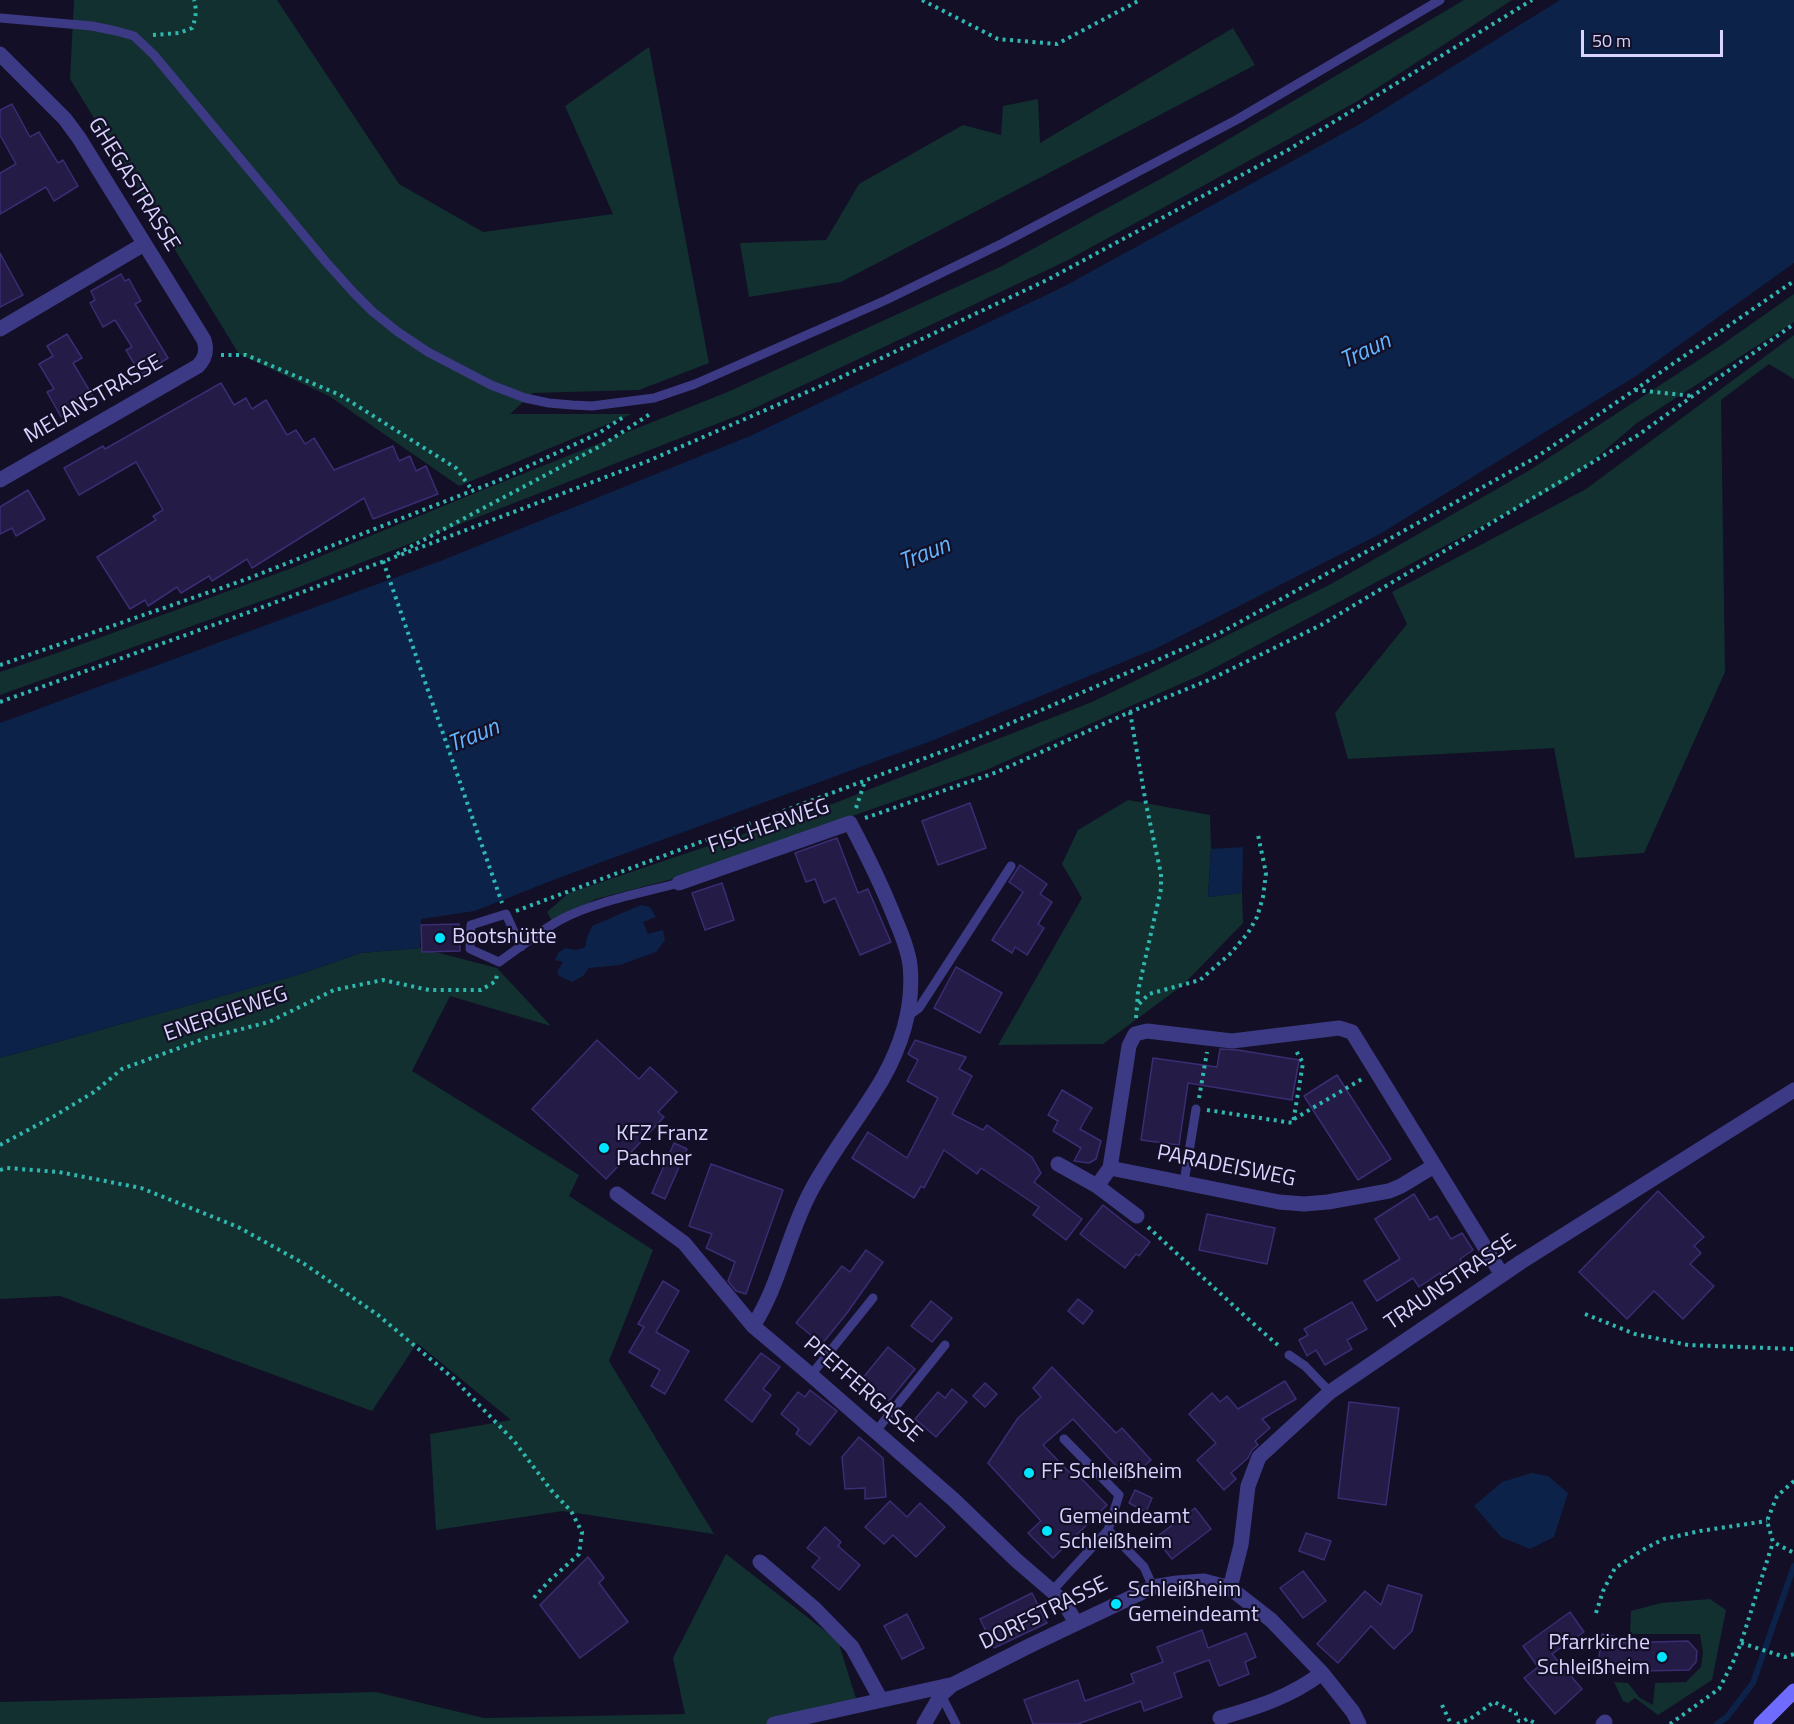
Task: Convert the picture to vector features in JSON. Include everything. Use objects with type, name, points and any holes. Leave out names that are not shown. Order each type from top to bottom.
[{"type":"main road","points":[[1761,1724],[1794,1691]]},
{"type":"street","name":"GHEGASTRASSE","points":[[0,54],[65,119],[79,138],[204,340],[205,354]]},
{"type":"street","points":[[0,329],[144,244]]},
{"type":"street","name":"MELANSTRASSE","points":[[0,480],[198,366],[205,354]]},
{"type":"street","name":"FISCHERWEG","points":[[679,883],[850,823],[891,908],[909,963],[911,983],[908,1016],[895,1054],[803,1205],[766,1303],[753,1326]]},
{"type":"street","points":[[1097,1186],[1110,1168],[1129,1046],[1136,1034],[1148,1031],[1232,1041],[1339,1028],[1347,1029],[1352,1032],[1502,1275]]},
{"type":"street","name":"TRAUNSTRASSE","points":[[1230,1588],[1241,1545],[1248,1486],[1258,1457],[1330,1392],[1502,1275],[1794,1090]]},
{"type":"street","points":[[1058,1164],[1097,1186],[1137,1216]]},
{"type":"street","name":"PARADEISWEG","points":[[1110,1168],[1279,1202],[1304,1204],[1328,1203],[1389,1191],[1434,1167]]},
{"type":"street","name":"PFEFFERGASSE","points":[[617,1194],[684,1243],[753,1326],[954,1500],[1052,1591],[1065,1604],[1077,1623]]},
{"type":"street","points":[[760,1562],[815,1609],[852,1647],[881,1700]]},
{"type":"street","name":"DORFSTRASSE","points":[[774,1724],[881,1700],[946,1690],[1153,1587],[1204,1581],[1230,1588],[1271,1620],[1322,1673],[1353,1712],[1359,1724]]},
{"type":"street","points":[[1220,1718],[1267,1704],[1302,1688],[1322,1673]]},
{"type":"street","points":[[924,1724],[946,1690]]},
{"type":"lane","points":[[0,18],[92,26],[134,36],[154,55],[326,262],[373,312],[428,352],[462,372],[491,385],[525,398],[549,403],[592,406],[654,398],[695,384],[886,300],[1003,243],[1239,119],[1440,0]]},
{"type":"lane","name":"FISCHERWEG","points":[[908,1016],[919,1008],[1011,866]]},
{"type":"lane","points":[[521,947],[506,914],[471,925],[470,949],[499,962],[561,920],[603,903],[679,883]]},
{"type":"lane","points":[[1184,1182],[1196,1109]]},
{"type":"lane","points":[[811,1375],[873,1298]]},
{"type":"lane","points":[[876,1431],[945,1345]]},
{"type":"lane","points":[[1289,1355],[1305,1366],[1330,1392]]},
{"type":"lane","points":[[1052,1591],[1108,1530],[1119,1495],[1064,1438]]},
{"type":"lane","points":[[1108,1530],[1144,1567],[1153,1587]]},
{"type":"lane","points":[[946,1690],[956,1724]]},
{"type":"path","points":[[134,36],[179,33],[192,28],[196,20],[194,0]]},
{"type":"path","points":[[922,0],[998,39],[1057,44],[1140,0]]},
{"type":"path","points":[[0,702],[255,610],[648,461],[837,379],[1047,280],[1288,150],[1532,0]]},
{"type":"path","points":[[383,561],[506,914],[960,745],[1220,633],[1535,458],[1794,281]]},
{"type":"path","points":[[850,823],[996,772],[1130,712],[1209,680],[1321,625],[1638,435],[1794,324]]},
{"type":"path","points":[[205,354],[246,355],[340,395],[456,468],[472,490]]},
{"type":"path","points":[[1634,390],[1693,396]]},
{"type":"path","points":[[383,561],[604,444],[659,408]]},
{"type":"path","points":[[0,665],[247,579],[472,490],[599,433],[627,415]]},
{"type":"path","points":[[1130,712],[1161,874],[1161,890],[1138,991],[1136,1034]]},
{"type":"path","points":[[850,823],[866,781]]},
{"type":"path","points":[[1137,1006],[1149,994],[1200,980],[1231,953],[1248,933],[1257,917],[1263,897],[1266,873],[1258,835]]},
{"type":"path","name":"ENERGIEWEG","points":[[0,1145],[94,1092],[122,1069],[206,1038],[269,1022],[334,990],[383,980],[429,990],[481,990],[496,981],[499,962]]},
{"type":"path","points":[[1286,1034],[1303,1064],[1294,1119]]},
{"type":"path","points":[[1209,1039],[1196,1109],[1293,1123],[1294,1119],[1376,1071]]},
{"type":"path","points":[[0,1170],[7,1168],[59,1172],[141,1188],[238,1227],[303,1263],[378,1315],[453,1378],[514,1441],[551,1490],[571,1511],[582,1532],[579,1554],[531,1601]]},
{"type":"path","points":[[1137,1216],[1289,1355]]},
{"type":"path","points":[[1585,1314],[1635,1334],[1688,1345],[1794,1349]]},
{"type":"path","points":[[1670,1724],[1719,1689],[1734,1662],[1773,1542],[1767,1521],[1777,1496],[1794,1481]]},
{"type":"path","points":[[1596,1613],[1603,1590],[1615,1568],[1646,1548],[1664,1539],[1767,1521]]},
{"type":"path","points":[[1773,1542],[1794,1552]]},
{"type":"path","points":[[1741,1643],[1785,1658],[1794,1654]]},
{"type":"path","points":[[1457,1724],[1470,1719],[1494,1702],[1516,1713],[1519,1721],[1527,1719],[1537,1724]]},
{"type":"path","points":[[1442,1705],[1451,1724]]},
{"type":"green space","points":[[74,0],[277,0],[399,184],[483,232],[613,214],[565,106],[649,47],[709,363],[639,390],[533,393],[510,414],[632,414],[459,486],[329,396],[239,354],[70,79]]},
{"type":"green space","points":[[1464,0],[1512,0],[1356,102],[1066,261],[742,414],[281,594],[0,695],[0,672],[292,568],[730,391],[1000,267],[1173,172]]},
{"type":"green space","points":[[1233,28],[1255,65],[841,282],[749,297],[740,243],[826,240],[859,184],[963,125],[1001,135],[1003,106],[1038,99],[1040,143]]},
{"type":"green space","points":[[1794,294],[1794,322],[1637,423],[1571,479],[1203,674],[986,770],[688,875],[596,899],[552,921],[547,912],[569,893],[835,803],[1092,702],[1331,584],[1530,470],[1720,346]]},
{"type":"green space","points":[[1794,335],[1794,379],[1769,364],[1721,400],[1725,672],[1644,853],[1575,858],[1554,748],[1348,759],[1335,713],[1407,624],[1392,592],[1586,489]]},
{"type":"green space","points":[[1128,800],[1210,815],[1211,849],[1208,897],[1242,893],[1243,923],[1183,985],[1103,1044],[998,1045],[1082,898],[1062,864],[1078,830]]},
{"type":"green space","points":[[420,948],[497,968],[551,1026],[450,996],[412,1071],[579,1175],[569,1196],[653,1250],[609,1361],[714,1534],[563,1511],[436,1530],[430,1434],[511,1420],[417,1343],[372,1411],[60,1296],[0,1299],[0,1058],[297,975],[361,953]]},
{"type":"green space","points":[[726,1554],[838,1641],[859,1708],[781,1724],[0,1724],[0,1702],[376,1692],[484,1718],[685,1714],[673,1658]]},
{"type":"green space","points":[[1710,1599],[1726,1610],[1712,1680],[1658,1715],[1635,1698],[1628,1703],[1623,1701],[1614,1682],[1628,1683],[1640,1698],[1653,1705],[1655,1683],[1686,1682],[1701,1667],[1703,1653],[1700,1634],[1630,1634],[1631,1611],[1661,1603]]},
{"type":"water","name":"Traun","points":[[1560,0],[1794,0],[1794,263],[1636,376],[1380,534],[1157,648],[934,740],[561,877],[475,911],[421,919],[420,948],[361,953],[297,975],[0,1058],[0,723],[443,560],[750,436],[1063,287],[1360,124]]},
{"type":"water","points":[[1243,847],[1242,893],[1208,897],[1211,849]]},
{"type":"water","points":[[641,905],[650,907],[656,917],[643,922],[648,934],[663,930],[665,940],[656,952],[620,965],[589,968],[583,976],[572,982],[559,976],[557,972],[563,962],[555,960],[559,952],[566,948],[576,950],[583,948],[586,946],[592,926]]},
{"type":"water","points":[[1531,1473],[1548,1476],[1568,1493],[1554,1537],[1530,1549],[1501,1537],[1474,1506],[1502,1482]]},
{"type":"building","points":[[12,104],[30,137],[39,132],[58,163],[63,160],[78,186],[54,201],[46,187],[0,214],[0,173],[16,164],[0,135],[0,110]]},
{"type":"building","points":[[0,253],[23,295],[0,307]]},
{"type":"building","points":[[121,274],[125,281],[129,279],[141,301],[135,304],[168,358],[141,375],[126,350],[132,347],[115,320],[103,327],[90,303],[95,300],[91,291]]},
{"type":"building","points":[[67,334],[82,358],[73,363],[94,398],[61,417],[47,392],[54,389],[39,364],[53,356],[47,346]]},
{"type":"building","points":[[221,383],[234,405],[246,398],[252,409],[266,400],[287,435],[296,430],[305,444],[314,438],[334,470],[393,446],[399,461],[410,456],[416,471],[426,466],[438,494],[373,519],[364,498],[252,568],[247,559],[212,581],[209,576],[181,593],[177,587],[148,606],[145,600],[130,609],[97,557],[156,520],[153,516],[163,510],[136,462],[79,495],[64,468],[103,446],[105,449]]},
{"type":"building","points":[[28,490],[45,519],[16,536],[12,528],[0,534],[0,507]]},
{"type":"building","points":[[970,803],[986,848],[938,865],[922,821]]},
{"type":"building","points":[[837,838],[858,893],[868,889],[891,942],[860,955],[835,898],[824,903],[815,879],[806,882],[795,853]]},
{"type":"building","points":[[1020,865],[1047,884],[1040,894],[1052,902],[1038,924],[1044,928],[1027,955],[1015,947],[1012,953],[992,940],[1023,892],[1009,882]]},
{"type":"building","points":[[722,883],[734,920],[705,930],[692,893]]},
{"type":"building","name":"Bootshütte","points":[[459,924],[460,951],[422,952],[421,925]]},
{"type":"building","points":[[956,967],[1002,993],[980,1033],[934,1008]]},
{"type":"building","name":"KFZ Franz Pachner","points":[[597,1040],[639,1079],[650,1067],[677,1092],[658,1112],[664,1117],[606,1179],[532,1109]]},
{"type":"building","points":[[915,1040],[966,1057],[959,1069],[972,1076],[952,1114],[983,1130],[987,1125],[1032,1157],[1041,1173],[1034,1182],[1082,1219],[1066,1240],[1033,1215],[1039,1207],[981,1168],[977,1174],[944,1150],[924,1188],[921,1186],[914,1198],[852,1158],[868,1132],[907,1158],[938,1098],[907,1081],[918,1060],[908,1054]]},
{"type":"building","points":[[1220,1049],[1299,1060],[1292,1100],[1188,1083],[1179,1145],[1141,1140],[1153,1058],[1217,1067]]},
{"type":"building","points":[[1337,1075],[1391,1159],[1358,1180],[1304,1096]]},
{"type":"building","points":[[1062,1090],[1092,1108],[1080,1129],[1101,1141],[1096,1159],[1089,1163],[1074,1161],[1081,1148],[1053,1131],[1058,1121],[1048,1115]]},
{"type":"building","points":[[674,1143],[687,1149],[665,1199],[652,1193]]},
{"type":"building","points":[[711,1164],[783,1190],[746,1294],[736,1291],[728,1281],[735,1262],[706,1248],[712,1234],[689,1226]]},
{"type":"building","points":[[1658,1191],[1704,1237],[1694,1246],[1701,1253],[1690,1264],[1714,1286],[1683,1319],[1654,1291],[1627,1319],[1579,1272]]},
{"type":"building","points":[[1414,1194],[1430,1220],[1437,1216],[1451,1239],[1462,1233],[1473,1250],[1460,1259],[1464,1266],[1444,1279],[1440,1273],[1419,1287],[1413,1278],[1377,1301],[1364,1281],[1400,1259],[1375,1219]]},
{"type":"building","points":[[1103,1205],[1150,1242],[1125,1268],[1080,1234]]},
{"type":"building","points":[[1207,1214],[1275,1228],[1267,1264],[1199,1250]]},
{"type":"building","points":[[866,1250],[883,1262],[822,1344],[796,1323],[842,1266],[850,1272]]},
{"type":"building","points":[[663,1281],[679,1291],[656,1332],[689,1351],[665,1394],[651,1386],[660,1370],[629,1352],[644,1327],[638,1324]]},
{"type":"building","points":[[1078,1299],[1093,1311],[1083,1324],[1068,1311]]},
{"type":"building","points":[[931,1301],[952,1318],[932,1342],[911,1326]]},
{"type":"building","points":[[1352,1302],[1367,1329],[1347,1340],[1352,1349],[1325,1365],[1316,1350],[1307,1356],[1299,1340],[1308,1335],[1304,1329]]},
{"type":"building","points":[[888,1347],[915,1369],[889,1401],[862,1379]]},
{"type":"building","points":[[761,1353],[780,1367],[763,1389],[771,1395],[752,1422],[725,1400]]},
{"type":"building","points":[[1052,1367],[1116,1433],[1122,1428],[1151,1460],[1129,1480],[1073,1419],[1043,1445],[1069,1472],[1072,1469],[1107,1505],[1053,1558],[1028,1533],[1041,1521],[988,1463],[1018,1418],[1041,1397],[1033,1388]]},
{"type":"building","points":[[1285,1381],[1296,1399],[1262,1419],[1270,1428],[1255,1441],[1258,1445],[1248,1458],[1231,1473],[1236,1479],[1224,1490],[1197,1460],[1216,1443],[1189,1414],[1212,1393],[1220,1402],[1227,1396],[1238,1409]]},
{"type":"building","points":[[985,1383],[997,1394],[985,1407],[973,1396]]},
{"type":"building","points":[[952,1389],[967,1402],[936,1437],[915,1419],[938,1392],[945,1398]]},
{"type":"building","points":[[810,1390],[837,1411],[810,1445],[796,1434],[799,1429],[781,1414],[798,1392],[805,1397]]},
{"type":"building","points":[[1349,1402],[1399,1408],[1386,1505],[1338,1498]]},
{"type":"building","points":[[859,1437],[883,1458],[886,1497],[865,1499],[865,1488],[845,1489],[842,1457]]},
{"type":"building","points":[[1135,1490],[1152,1498],[1146,1512],[1129,1503]]},
{"type":"building","points":[[890,1501],[907,1517],[920,1503],[945,1527],[916,1557],[893,1535],[884,1544],[865,1527]]},
{"type":"building","points":[[1195,1508],[1211,1529],[1172,1559],[1155,1538]]},
{"type":"building","points":[[825,1527],[841,1542],[838,1546],[860,1565],[839,1590],[812,1567],[820,1558],[807,1548]]},
{"type":"building","points":[[1306,1533],[1331,1541],[1324,1560],[1299,1551]]},
{"type":"building","points":[[588,1557],[604,1578],[599,1583],[628,1622],[580,1658],[540,1605]]},
{"type":"building","points":[[1303,1571],[1326,1601],[1303,1618],[1280,1588]]},
{"type":"building","points":[[1388,1585],[1422,1595],[1412,1631],[1394,1649],[1371,1626],[1338,1663],[1317,1644],[1365,1591],[1381,1605]]},
{"type":"building","points":[[1032,1593],[1047,1623],[994,1648],[980,1619]]},
{"type":"building","points":[[1570,1612],[1584,1632],[1552,1654],[1582,1689],[1555,1714],[1524,1678],[1538,1667],[1523,1646]]},
{"type":"building","points":[[907,1614],[924,1648],[902,1659],[884,1626]]},
{"type":"building","points":[[1202,1630],[1208,1648],[1246,1633],[1256,1657],[1245,1662],[1249,1674],[1219,1686],[1209,1660],[1174,1673],[1182,1697],[1144,1711],[1141,1701],[1078,1724],[1033,1724],[1024,1700],[1078,1680],[1085,1701],[1134,1683],[1131,1674],[1163,1662],[1157,1647]]},
{"type":"building","name":"Pfarrkirche Schleißheim","points":[[1602,1634],[1617,1637],[1616,1643],[1688,1641],[1697,1651],[1696,1662],[1689,1670],[1597,1672]]},
{"type":"waterway","points":[[1717,1724],[1727,1717],[1753,1683],[1794,1566]]},
{"type":"place","name":"Bootshütte","points":[[440,938]]},
{"type":"place","name":"KFZ Franz Pachner","points":[[604,1148]]},
{"type":"place","name":"FF Schleißheim","points":[[1029,1473]]},
{"type":"place","name":"Gemeindeamt Schleißheim","points":[[1047,1531]]},
{"type":"place","name":"Schleißheim Gemeindeamt","points":[[1116,1604]]},
{"type":"place","name":"Pfarrkirche Schleißheim","points":[[1662,1657]]}]
